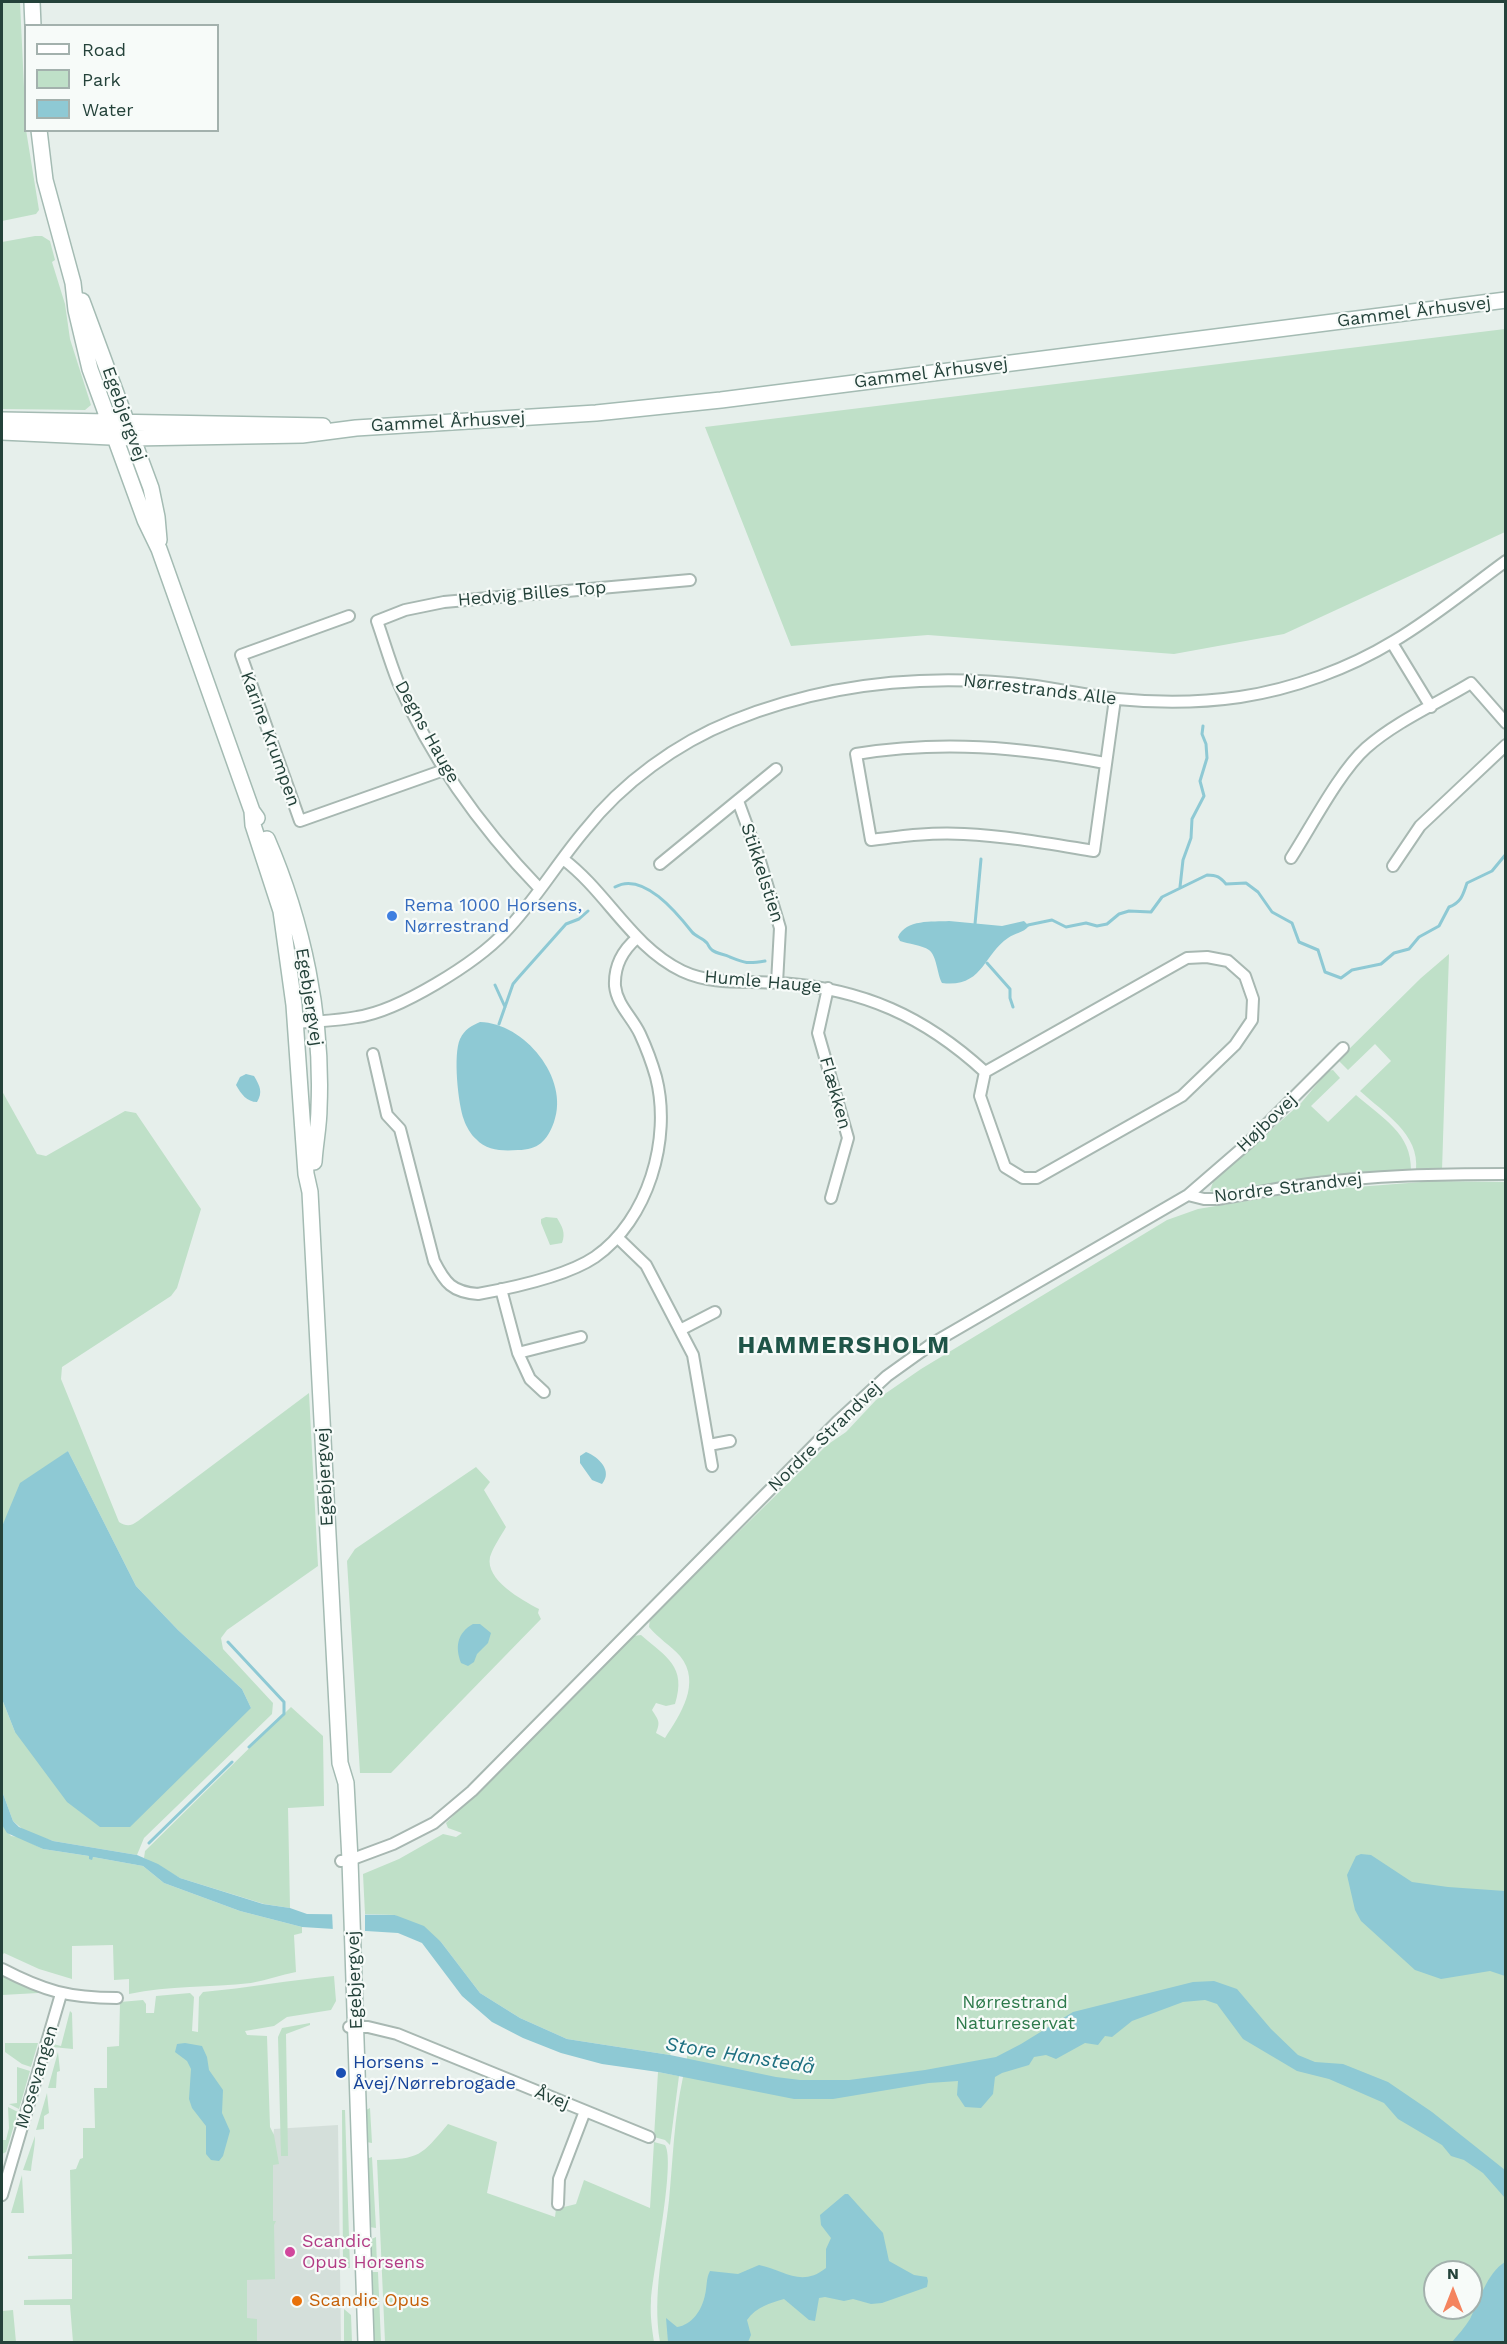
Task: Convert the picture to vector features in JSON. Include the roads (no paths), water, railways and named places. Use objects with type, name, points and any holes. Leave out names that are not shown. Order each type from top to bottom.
[{"type":"street","points":[[32,2],[33,24]]},
{"type":"street","name":"Egebjergvej","points":[[39,132],[45,180],[73,283],[76,310],[90,369],[145,520],[159,549],[252,811],[270,846],[290,902],[309,982],[315,1022],[319,1106],[310,1192],[340,1762],[346,1783],[347,1903],[366,2343]]},
{"type":"street","name":"Egebjergvej","points":[[73,283],[85,307],[151,488],[157,517],[159,549]]},
{"type":"street","name":"Gammel Århusvej","points":[[2,420],[111,429],[132,438],[302,435],[356,428],[596,414],[1506,300]]},
{"type":"street","name":"Gammel Århusvej","points":[[2,432],[111,429],[126,422],[299,424],[356,428]]},
{"type":"street","name":"Nørrestrands Alle","points":[[296,1023],[360,1017],[401,1002],[422,992],[475,957],[503,934],[585,830],[620,792],[674,751],[731,722],[792,701],[837,689],[955,679],[1034,686],[1115,699],[1194,702],[1243,697],[1291,686],[1340,669],[1392,643],[1506,561]]},
{"type":"street","name":"Hedvig Billes Top","points":[[377,621],[405,610],[444,602],[690,580]]},
{"type":"street","name":"Karine Krumpen","points":[[349,616],[241,655],[300,821],[444,770]]},
{"type":"street","name":"Degns Hauge","points":[[377,621],[398,680],[444,770],[487,828],[540,889]]},
{"type":"street","points":[[1392,643],[1431,707]]},
{"type":"street","points":[[1291,858],[1347,770],[1365,749],[1431,707],[1472,683],[1506,723]]},
{"type":"street","points":[[1105,763],[1019,750],[956,745],[893,748],[856,754],[871,840],[910,835],[962,833],[999,836],[1094,851],[1115,699]]},
{"type":"street","points":[[1393,866],[1420,826],[1506,745]]},
{"type":"street","name":"Stikkelstien","points":[[660,864],[776,769]]},
{"type":"street","name":"Stikkelstien","points":[[738,801],[760,861],[780,928],[777,982]]},
{"type":"street","name":"Egebjergvej","points":[[252,811],[253,825],[280,911],[296,1023],[306,1174],[310,1192]]},
{"type":"street","name":"Humle Hauge","points":[[563,860],[576,869],[637,938],[663,960],[702,979],[722,982],[777,982],[828,988],[880,1003],[911,1017],[940,1035],[985,1072]]},
{"type":"street","points":[[280,911],[289,933],[303,1013],[309,1020],[315,1022]]},
{"type":"street","points":[[373,1054],[387,1115],[400,1130],[434,1261],[442,1278],[451,1287],[463,1293],[478,1294],[572,1268],[594,1258],[618,1238],[632,1217],[655,1167],[660,1109],[656,1078],[640,1034],[621,1005],[615,987],[617,966],[626,948],[637,938]]},
{"type":"street","points":[[1207,957],[1228,961],[1245,976],[1253,999],[1252,1020],[1235,1045],[1182,1096],[1037,1178],[1023,1178],[1005,1167],[980,1095],[985,1072],[1187,958],[1207,957]]},
{"type":"street","name":"Flækken","points":[[828,988],[818,1033],[848,1138],[831,1198]]},
{"type":"street","name":"Højbovej","points":[[1188,1195],[1247,1144],[1343,1048]]},
{"type":"street","name":"Nordre Strandvej","points":[[346,1861],[393,1844],[434,1823],[472,1791],[837,1422],[887,1377],[933,1343],[1188,1195],[1204,1199],[1218,1199],[1310,1184],[1379,1178],[1438,1174],[1506,1174]]},
{"type":"street","points":[[618,1238],[646,1266],[693,1354],[712,1466]]},
{"type":"street","points":[[501,1289],[518,1353],[530,1379],[544,1392]]},
{"type":"street","points":[[680,1330],[715,1312]]},
{"type":"street","points":[[518,1353],[581,1337]]},
{"type":"street","points":[[709,1445],[730,1442]]},
{"type":"street","points":[[2,1969],[41,1988],[62,1994],[87,1998],[117,1998]]},
{"type":"street","name":"Mosevangen","points":[[2,2195],[6,2163],[62,1994]]},
{"type":"street","name":"Egebjergvej","points":[[353,2027],[358,2343]]},
{"type":"street","name":"Åvej","points":[[353,2027],[368,2027],[398,2034],[649,2137]]},
{"type":"street","name":"Åvej","points":[[558,2204],[559,2179],[585,2111]]},
{"type":"water","points":[[949,921],[1002,926],[1024,921],[1029,926],[1000,945],[974,975],[956,983],[942,983],[932,953],[923,947],[900,941],[898,937],[902,931],[913,924]]},
{"type":"water","points":[[480,1022],[496,1025],[527,1042],[540,1056],[549,1071],[555,1088],[557,1105],[551,1129],[545,1139],[536,1146],[525,1150],[490,1148],[480,1143],[466,1125],[458,1091],[458,1046],[466,1030]]},
{"type":"water","points":[[246,1074],[254,1076],[259,1086],[260,1095],[257,1102],[245,1097],[236,1085],[240,1077]]},
{"type":"water","points":[[68,1451],[136,1586],[178,1630],[242,1689],[251,1708],[130,1827],[100,1827],[67,1802],[15,1732],[2,1699],[3,1524],[20,1483]]},
{"type":"water","points":[[586,1452],[596,1457],[605,1469],[605,1479],[602,1484],[592,1480],[580,1463],[580,1456]]},
{"type":"water","points":[[473,1624],[480,1624],[491,1633],[488,1643],[477,1654],[474,1662],[468,1666],[461,1663],[458,1646],[461,1636]]},
{"type":"water","points":[[2,1791],[13,1821],[19,1827],[53,1841],[137,1855],[158,1864],[180,1878],[263,1904],[290,1908],[307,1914],[395,1915],[424,1926],[441,1942],[480,1993],[520,2018],[567,2039],[670,2055],[776,2077],[800,2080],[849,2080],[925,2070],[996,2057],[1073,2012],[1193,1982],[1214,1981],[1237,1989],[1271,2029],[1298,2055],[1315,2062],[1343,2064],[1388,2082],[1432,2112],[1505,2170],[1505,2198],[1483,2173],[1464,2160],[1451,2156],[1442,2145],[1398,2119],[1384,2103],[1329,2079],[1297,2071],[1243,2039],[1217,2004],[1205,2000],[1183,2002],[1132,2021],[1112,2037],[1105,2036],[1098,2045],[1085,2043],[1056,2059],[1046,2055],[1034,2057],[1029,2065],[995,2077],[993,2094],[981,2108],[965,2107],[957,2095],[958,2081],[929,2083],[833,2099],[794,2099],[658,2072],[602,2064],[561,2053],[523,2038],[492,2022],[462,1996],[422,1943],[398,1933],[302,1927],[240,1911],[164,1883],[143,1866],[93,1857],[92,1860],[89,1856],[43,1849],[7,1833],[2,1825]]},
{"type":"water","points":[[1371,1855],[1412,1882],[1505,1891],[1505,1976],[1490,1971],[1441,1979],[1415,1970],[1361,1921],[1355,1910],[1347,1875],[1356,1856]]},
{"type":"water","points":[[177,2044],[202,2046],[209,2070],[223,2090],[222,2113],[230,2131],[223,2156],[219,2161],[211,2160],[206,2154],[206,2126],[192,2108],[189,2099],[191,2069],[187,2061],[175,2052]]},
{"type":"water","points":[[845,2194],[848,2194],[883,2233],[889,2261],[914,2275],[927,2277],[927,2287],[882,2303],[871,2304],[853,2299],[844,2301],[819,2298],[815,2321],[809,2320],[784,2299],[764,2306],[747,2320],[751,2335],[748,2342],[668,2342],[666,2318],[677,2327],[696,2316],[704,2301],[710,2271],[738,2274],[759,2265],[792,2276],[808,2277],[826,2268],[826,2249],[831,2238],[821,2225],[820,2215]]},
{"type":"water","points":[[1505,2262],[1505,2342],[1452,2342],[1469,2320],[1483,2320],[1483,2290]]},
{"type":"waterway","points":[[1180,887],[1183,860],[1191,838],[1192,819],[1204,796],[1200,781],[1207,758],[1206,744],[1202,734],[1203,726]]},
{"type":"waterway","points":[[1028,925],[1052,920],[1066,927],[1086,923],[1097,926],[1107,924],[1119,914],[1129,911],[1151,912],[1162,897],[1207,875],[1213,875],[1226,884],[1246,883],[1258,892],[1272,912],[1292,923],[1299,942],[1318,950],[1325,972],[1341,978],[1352,970],[1381,964],[1394,953],[1409,949],[1419,937],[1439,926],[1449,907],[1457,903],[1461,897],[1467,883],[1492,871],[1506,854]]},
{"type":"waterway","points":[[975,924],[981,859]]},
{"type":"waterway","points":[[615,887],[626,884],[648,889],[668,905],[694,934],[714,951],[739,961],[765,961]]},
{"type":"waterway","points":[[499,1024],[513,984],[566,924],[579,919],[588,911]]},
{"type":"waterway","points":[[987,963],[1010,989],[1013,1007]]},
{"type":"waterway","points":[[495,985],[505,1007]]},
{"type":"waterway","points":[[228,1642],[284,1702],[284,1714],[249,1747]]},
{"type":"waterway","points":[[149,1843],[232,1762]]},
{"type":"place","name":"Rema 1000 Horsens, Nørrestrand","points":[[392,916]]},
{"type":"place","name":"Horsens - Åvej/Nørrebrogade","points":[[341,2073]]},
{"type":"place","name":"Scandic Opus Horsens","points":[[290,2252]]},
{"type":"place","name":"Scandic Opus","points":[[297,2301]]},
{"type":"district","name":"HAMMERSHOLM","points":[[844,1346]]},
{"type":"park label","name":"Nørrestrand Naturreservat","points":[[1015,2013]]},
{"type":"water label","name":"Store Hanstedå","points":[[740,2056]]}]
